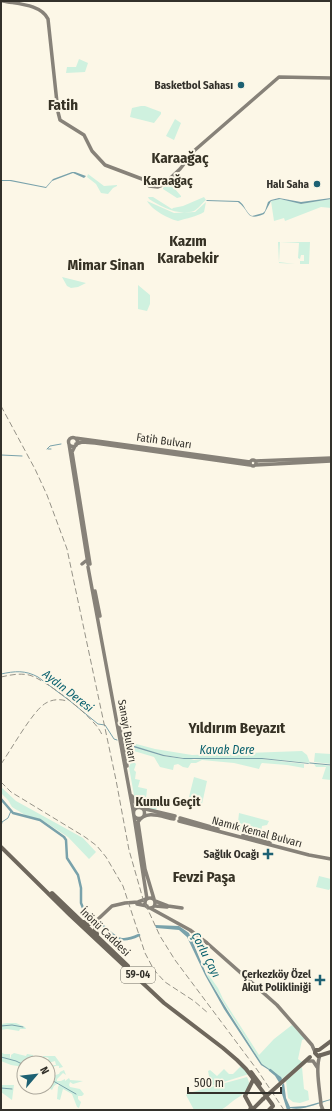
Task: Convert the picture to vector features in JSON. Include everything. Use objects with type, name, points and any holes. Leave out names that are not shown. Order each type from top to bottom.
[{"type":"main road","points":[[3,1],[34,7],[48,19],[60,120],[84,135],[92,151],[105,165],[150,184],[160,186],[168,181],[195,150],[279,77],[331,78]]},
{"type":"main road","points":[[72,437],[75,438],[77,440],[76,445],[71,446],[69,444],[69,439],[72,437]]},
{"type":"main road","name":"Fatih Bulvarı","points":[[75,438],[250,464]]},
{"type":"main road","name":"Fatih Bulvarı","points":[[76,445],[82,442],[95,443],[250,464],[331,458]]},
{"type":"main road","name":"Sanayi Bulvarı","points":[[69,444],[88,564],[132,796],[136,804],[141,808]]},
{"type":"main road","name":"Sanayi Bulvarı","points":[[76,445],[72,452],[88,564]]},
{"type":"main road","name":"Fatih Bulvarı","points":[[256,463],[331,461]]},
{"type":"main road","points":[[82,564],[88,564]]},
{"type":"main road","name":"Sanayi Bulvarı","points":[[121,739],[147,899]]},
{"type":"main road","points":[[135,808],[141,808],[174,818],[152,814],[141,818],[136,818],[133,814],[135,808]]},
{"type":"main road","points":[[141,808],[144,812],[144,816],[138,822],[145,869],[155,900],[154,906],[166,917]]},
{"type":"main road","name":"Namık Kemal Bulvarı","points":[[174,818],[318,858],[331,857]]},
{"type":"main road","name":"İnönü Caddesi","points":[[1,845],[80,920],[88,930],[100,939],[165,1001],[246,1069],[255,1080],[265,1098]]},
{"type":"main road","name":"İnönü Caddesi","points":[[1,845],[164,1003],[199,1028]]},
{"type":"main road","points":[[88,930],[112,906],[138,902],[150,897],[168,906],[182,908],[148,907]]},
{"type":"main road","points":[[147,899],[145,903],[148,907]]},
{"type":"main road","points":[[101,917],[113,908],[126,904],[140,904],[148,907],[190,930],[239,972],[270,1000],[315,1048],[317,1053],[320,1105],[322,1110]]},
{"type":"main road","points":[[80,920],[87,923],[96,923]]},
{"type":"main road","points":[[96,923],[94,929],[100,939]]},
{"type":"main road","points":[[255,1080],[246,1096],[254,1109],[307,1060],[331,1041]]},
{"type":"main road","points":[[324,1046],[325,1051],[329,1052]]},
{"type":"main road","points":[[317,1053],[329,1052]]},
{"type":"main road","points":[[317,1053],[319,1080]]},
{"type":"main road","points":[[307,1060],[313,1061],[317,1067]]},
{"type":"main road","points":[[265,1098],[307,1060]]},
{"type":"main road","name":"59-04","points":[[265,1098],[273,1106]]},
{"type":"main road","points":[[269,1110],[273,1106]]},
{"type":"green space","points":[[79,59],[88,63],[85,72],[66,73],[67,67],[76,67]]},
{"type":"green space","points":[[141,106],[161,112],[161,114],[154,123],[130,117],[132,108]]},
{"type":"green space","points":[[175,119],[181,123],[174,140],[166,136]]},
{"type":"green space","points":[[88,174],[104,186],[117,186],[108,194],[101,193],[96,184],[87,177]]},
{"type":"green space","points":[[169,182],[181,197],[177,198],[163,189]]},
{"type":"green space","points":[[148,197],[153,197],[172,209],[204,197],[206,200],[194,211],[176,212],[164,208]]},
{"type":"green space","points":[[280,199],[301,204],[331,199],[331,208],[321,207],[285,221],[284,218],[274,221],[271,201]]},
{"type":"green space","points":[[147,201],[174,213],[195,212],[206,202],[204,212],[178,221],[161,214]]},
{"type":"green space","points":[[278,242],[280,242],[279,262],[295,264],[279,263]]},
{"type":"green space","points":[[280,242],[310,242],[309,264],[300,264],[300,261],[304,261],[304,255],[301,255],[300,259],[298,258],[299,243]]},
{"type":"green space","points":[[62,277],[86,283],[78,287],[71,288],[67,286]]},
{"type":"green space","points":[[138,285],[150,295],[150,304],[147,311],[138,309]]},
{"type":"green space","points":[[125,741],[155,749],[192,755],[302,751],[307,755],[310,763],[262,758],[183,758],[164,755],[124,743]]},
{"type":"green space","points":[[135,748],[163,756],[184,759],[262,759],[304,764],[304,768],[262,763],[259,769],[234,763],[202,760],[196,763],[191,763],[188,768],[178,764],[174,765],[173,770],[160,767],[154,757],[134,751]]},
{"type":"green space","points":[[315,753],[331,754],[331,764],[314,762]]},
{"type":"green space","points":[[132,760],[136,764],[134,770],[136,772],[135,779],[140,780],[138,787],[147,789],[146,799],[158,802],[156,811],[142,807],[135,801],[129,767]]},
{"type":"green space","points":[[314,764],[331,766],[331,780],[322,779],[326,767],[316,767]]},
{"type":"green space","points":[[194,777],[207,781],[202,804],[188,801]]},
{"type":"green space","points":[[1,787],[16,801],[83,838],[96,852],[89,859],[68,837],[42,820],[25,815],[12,807],[1,793]]},
{"type":"green space","points":[[239,813],[269,821],[267,825],[262,826],[260,837],[237,831]]},
{"type":"green space","points":[[319,876],[331,879],[331,887],[329,890],[316,887]]},
{"type":"green space","points":[[208,974],[259,1055],[274,1039],[292,1025],[305,1039],[302,1040],[298,1059],[302,1062],[282,1079],[262,1064],[207,976]]},
{"type":"green space","points":[[16,1023],[25,1027],[26,1029],[20,1029],[19,1031],[7,1029],[1,1030],[1,1024]]},
{"type":"green space","points":[[1,1052],[4,1054],[10,1054],[11,1058],[11,1055],[14,1053],[22,1055],[16,1055],[16,1066],[1,1061]]},
{"type":"green space","points":[[56,1057],[63,1067],[59,1068],[59,1066],[56,1066]]},
{"type":"green space","points":[[241,1066],[249,1074],[211,1086],[208,1071],[210,1070],[217,1076],[224,1069],[229,1074],[233,1074]]},
{"type":"green space","points":[[302,1067],[304,1089],[308,1091],[309,1100],[300,1103],[293,1102],[288,1098],[286,1081]]},
{"type":"green space","points":[[64,1070],[66,1075],[63,1073],[57,1081],[65,1079],[65,1081],[69,1078],[70,1080],[83,1081],[73,1084],[70,1082],[69,1085],[70,1087],[80,1089],[84,1094],[82,1096],[78,1096],[78,1099],[81,1102],[79,1108],[77,1107],[72,1094],[63,1089],[60,1100],[57,1099],[58,1087],[60,1084],[58,1083],[56,1084],[56,1075]]},
{"type":"green space","points":[[247,1077],[249,1085],[246,1092],[225,1108],[220,1110],[194,1110],[186,1095],[189,1093]]},
{"type":"green space","points":[[1,1085],[14,1085],[12,1100],[1,1092]]},
{"type":"water","points":[[72,172],[86,176],[84,178],[73,173],[52,181],[46,188],[10,181],[1,181],[11,180],[46,187],[53,179]]},
{"type":"water","points":[[279,198],[301,202],[331,199],[301,204],[280,199],[271,201],[264,214],[254,217],[251,216],[248,214],[238,202],[206,200],[239,201],[252,216],[263,213],[268,202]]},
{"type":"water","points":[[125,743],[164,755],[183,758],[262,758],[310,764],[262,759],[184,759],[163,756],[126,745]]},
{"type":"water","points":[[155,925],[179,926],[189,933],[207,976],[228,1011],[262,1064],[281,1077],[281,1082],[277,1075],[261,1065],[224,1009],[205,975],[187,937],[179,930],[156,928]]},
{"type":"water","points":[[284,1083],[286,1098],[290,1107],[306,1106],[331,1100],[306,1108],[290,1108],[291,1110],[287,1110],[282,1094],[282,1085]]},
{"type":"waterway","points":[[47,449],[50,446],[61,444]]},
{"type":"waterway","points":[[1,455],[22,456]]},
{"type":"waterway","name":"Aydın Deresi","points":[[1,674],[20,672],[29,673],[38,677],[98,724],[105,725],[114,739],[117,740]]},
{"type":"waterway","name":"Kavak Dere","points":[[310,763],[331,765]]},
{"type":"waterway","name":"Çorlu Çayı","points":[[1,799],[13,813],[40,820],[64,837],[66,840],[67,858],[78,875],[81,888],[81,903],[83,908],[111,933],[119,938],[127,939],[139,935]]},
{"type":"waterway","points":[[1,827],[2,822],[8,818],[11,811]]},
{"type":"waterway","points":[[1,1026],[12,1025],[23,1027]]},
{"type":"waterway","points":[[1,1057],[16,1061]]},
{"type":"waterway","name":"Çorlu Çayı","points":[[270,1070],[276,1075],[281,1083]]},
{"type":"waterway","points":[[56,1083],[76,1094]]},
{"type":"waterway","points":[[1,1088],[12,1089]]},
{"type":"railway","points":[[1,406],[35,469],[47,495],[67,549],[116,780],[129,850],[143,899],[160,936],[175,960],[258,1071],[284,1110]]},
{"type":"railway","points":[[1,677],[22,674],[37,678],[70,700],[91,719],[102,735]]},
{"type":"railway","points":[[1,764],[29,722],[41,707],[54,700],[67,701]]},
{"type":"railway","points":[[1,782],[11,792],[85,837],[97,846],[106,857],[123,886],[145,953],[154,970],[165,982],[194,1001],[208,1013]]},
{"type":"place","name":"Basketbol Sahası","points":[[241,85]]},
{"type":"place","name":"Halı Saha","points":[[317,184]]},
{"type":"place","name":"Sağlık Ocağı","points":[[268,854]]},
{"type":"place","name":"Çerkezköy Özel Akut Polikliniği","points":[[320,980]]},
{"type":"district","name":"Fatih","points":[[63,105]]},
{"type":"district","name":"Karaağaç","points":[[180,158]]},
{"type":"district","name":"Karaağaç","points":[[168,180]]},
{"type":"district","name":"Kazım Karabekir","points":[[188,250]]},
{"type":"district","name":"Mimar Sinan","points":[[106,265]]},
{"type":"district","name":"Yıldırım Beyazıt","points":[[237,728]]},
{"type":"district","name":"Kumlu Geçit","points":[[168,801]]},
{"type":"district","name":"Fevzi Paşa","points":[[204,877]]}]
